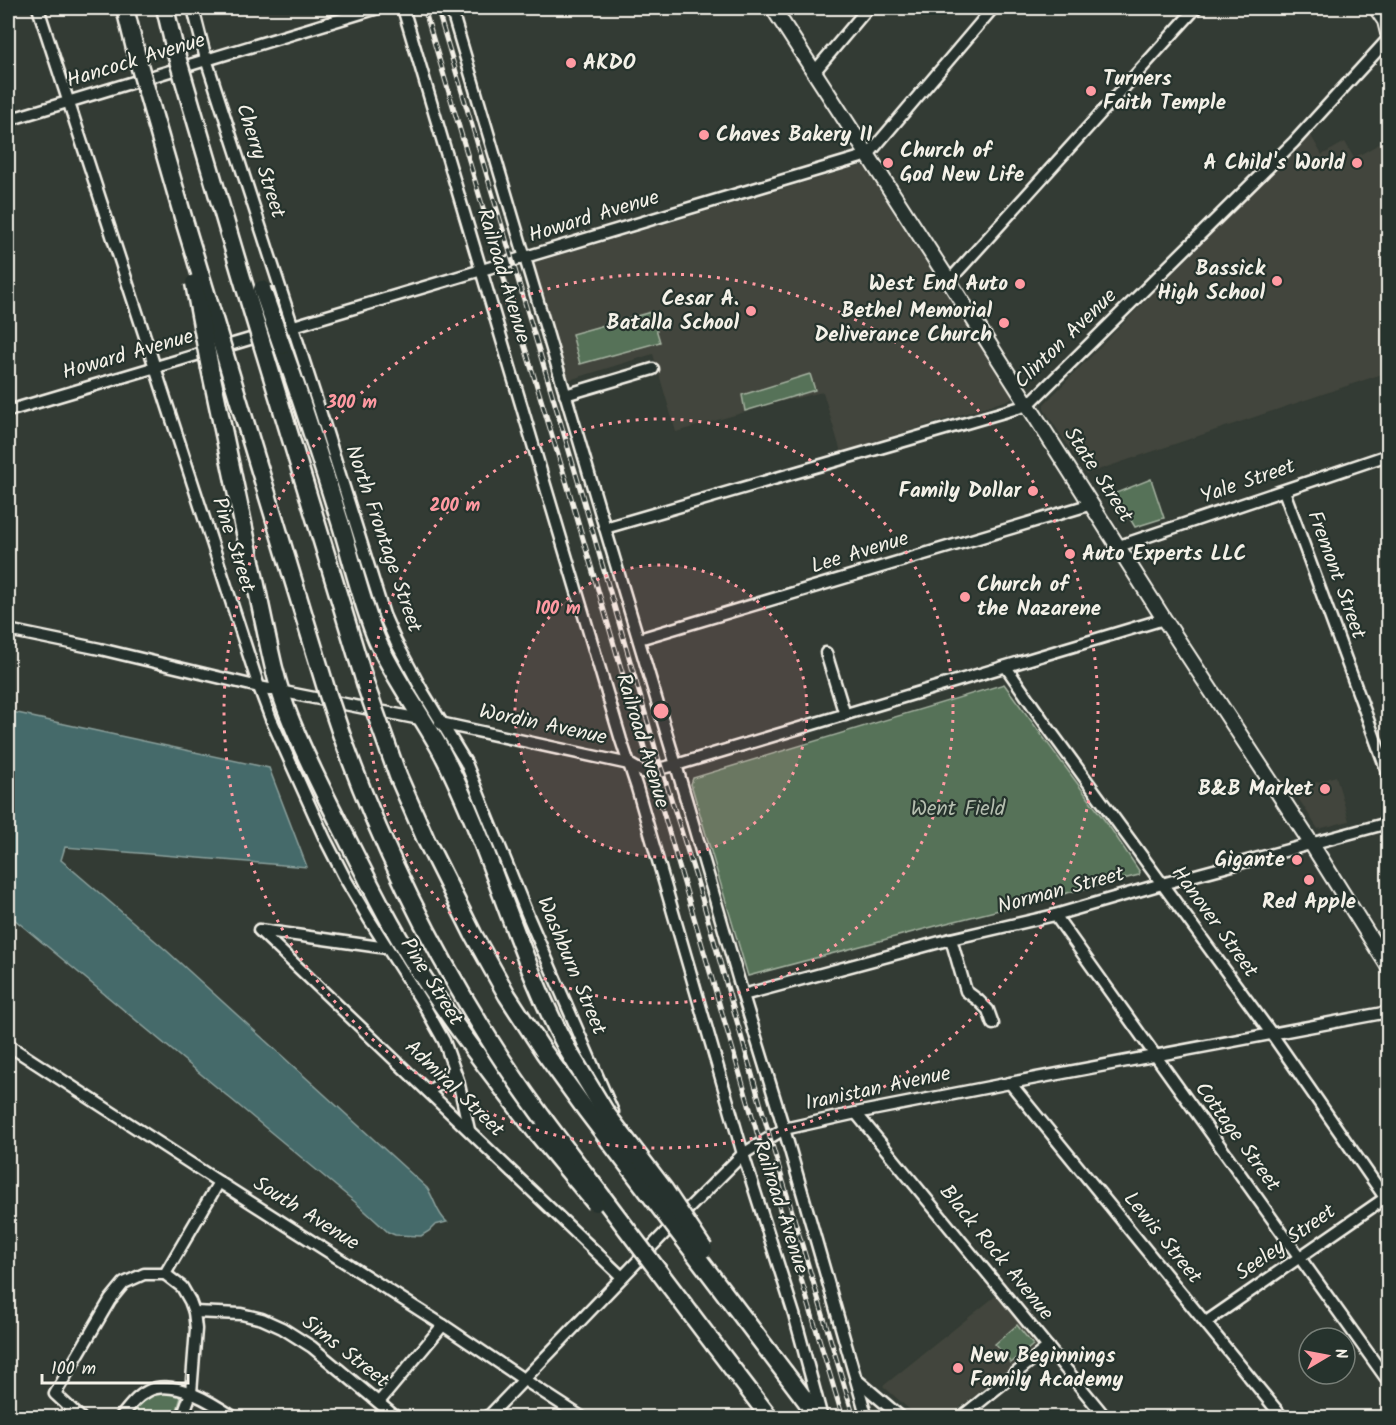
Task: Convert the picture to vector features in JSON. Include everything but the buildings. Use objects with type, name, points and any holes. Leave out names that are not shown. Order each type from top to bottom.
[{"type":"highway","points":[[125,8],[183,217],[337,723],[400,877],[453,979],[508,1069],[770,1418]]},
{"type":"highway","points":[[165,8],[175,50],[242,278],[370,699],[407,797],[446,882],[507,995],[559,1073],[820,1418]]},
{"type":"highway","points":[[183,217],[210,368],[270,651],[280,691],[315,774],[395,931],[453,1021],[569,1173],[716,1346]]},
{"type":"highway","points":[[242,278],[262,289],[308,416],[372,628],[391,667],[446,760],[466,804],[530,970],[553,1023],[606,1113],[679,1211],[785,1373]]},
{"type":"main road","name":"State Street","points":[[773,8],[1389,966]]},
{"type":"main road","points":[[1376,8],[1385,21],[1389,33]]},
{"type":"street","name":"Pine Street","points":[[38,8],[271,719],[346,880],[425,1007],[450,1053],[469,1130]]},
{"type":"street","name":"Cherry Street","points":[[193,8],[292,327]]},
{"type":"street","name":"Hancock Avenue","points":[[8,120],[378,8]]},
{"type":"street","name":"Railroad Avenue","points":[[403,8],[637,788],[743,1154],[794,1314],[820,1418]]},
{"type":"street","name":"Railroad Avenue","points":[[451,8],[784,1129],[867,1418]]},
{"type":"street","points":[[815,71],[868,8]]},
{"type":"street","points":[[868,155],[993,8]]},
{"type":"street","points":[[949,281],[1196,8]]},
{"type":"street","name":"Clinton Avenue","points":[[604,528],[1028,405],[1294,142],[1389,39]]},
{"type":"street","name":"Howard Avenue","points":[[8,411],[868,155]]},
{"type":"street","name":"North Frontage Street","points":[[292,327],[384,615],[396,642],[442,724]]},
{"type":"street","points":[[565,395],[653,369]]},
{"type":"street","name":"Yale Street","points":[[1119,546],[1389,455]]},
{"type":"street","name":"Fremont Street","points":[[1284,491],[1389,774]]},
{"type":"street","name":"Lee Avenue","points":[[639,639],[1092,504]]},
{"type":"street","name":"Wordin Avenue","points":[[8,630],[100,649],[259,687],[629,764],[643,772],[676,765],[1164,619]]},
{"type":"street","points":[[826,653],[845,715]]},
{"type":"street","name":"Hanover Street","points":[[1006,667],[1388,1198]]},
{"type":"street","name":"Washburn Street","points":[[442,724],[466,764],[528,916],[614,1113],[684,1213]]},
{"type":"street","name":"Norman Street","points":[[743,995],[951,939],[1055,915],[1389,823]]},
{"type":"street","name":"Cottage Street","points":[[1055,915],[1389,1381]]},
{"type":"street","name":"Admiral Street","points":[[387,948],[259,930],[622,1278]]},
{"type":"street","points":[[951,939],[966,991],[988,1010],[993,1024]]},
{"type":"street","name":"Iranistan Avenue","points":[[487,1418],[743,1154],[784,1129],[1010,1083],[1389,1012]]},
{"type":"street","name":"South Avenue","points":[[8,1045],[443,1325],[583,1418]]},
{"type":"street","points":[[428,1091],[449,1078],[453,1068]]},
{"type":"street","name":"Lewis Street","points":[[1010,1083],[1283,1418]]},
{"type":"street","name":"Black Rock Avenue","points":[[856,1113],[1106,1418]]},
{"type":"street","points":[[165,1274],[219,1182]]},
{"type":"street","name":"Seeley Street","points":[[1206,1322],[1388,1198]]},
{"type":"street","points":[[81,1418],[55,1394],[110,1300],[124,1283],[144,1274],[165,1274],[182,1287],[194,1312],[196,1329],[191,1393],[182,1418]]},
{"type":"street","name":"Sims Street","points":[[194,1312],[241,1314],[262,1319],[282,1328],[312,1347],[398,1418]]},
{"type":"street","points":[[378,1402],[443,1325]]},
{"type":"street","points":[[960,1418],[1048,1347]]},
{"type":"street","points":[[855,1379],[902,1418]]},
{"type":"street","points":[[120,1418],[141,1395],[153,1389],[165,1387],[191,1393],[235,1418]]},
{"type":"shaded area","name":"Bassick High School","points":[[1310,134],[1322,155],[1345,142],[1354,158],[1388,139],[1388,372],[1086,474],[1044,409],[1044,404]]},
{"type":"shaded area","name":"Cesar A. Batalla School","points":[[860,166],[865,168],[1010,393],[1011,399],[841,452],[823,392],[783,401],[676,432],[653,354],[566,381],[533,263]]},
{"type":"shaded area","points":[[1336,776],[1349,821],[1318,829],[1293,790]]},
{"type":"shaded area","name":"New Beginnings Family Academy","points":[[998,1294],[1038,1343],[1037,1346],[948,1417],[918,1417],[883,1386]]},
{"type":"green space","points":[[651,312],[660,342],[580,364],[572,334]]},
{"type":"green space","points":[[810,374],[815,390],[745,411],[742,395]]},
{"type":"green space","points":[[1151,479],[1164,518],[1135,527],[1129,517],[1125,519],[1111,495]]},
{"type":"green space","name":"Went Field","points":[[1004,684],[1111,829],[1140,872],[1139,875],[748,976],[691,784],[693,778]]},
{"type":"green space","points":[[1017,1325],[1033,1345],[1011,1363],[995,1344]]},
{"type":"green space","points":[[160,1391],[180,1395],[175,1417],[125,1418],[143,1398]]},
{"type":"water","points":[[8,711],[269,768],[307,867],[65,847],[61,860],[167,951],[427,1188],[440,1214],[447,1222],[435,1225],[421,1236],[395,1235],[388,1232],[355,1202],[8,914]]},
{"type":"railway","points":[[424,8],[843,1418]]},
{"type":"railway","points":[[437,8],[854,1418]]},
{"type":"place","name":"AKDO","points":[[571,63]]},
{"type":"place","name":"Turners Faith Temple","points":[[1091,91]]},
{"type":"place","name":"Chaves Bakery II","points":[[704,135]]},
{"type":"place","name":"Church of God New Life","points":[[888,163]]},
{"type":"place","name":"A Child's World","points":[[1357,163]]},
{"type":"place","name":"Bassick High School","points":[[1277,281]]},
{"type":"place","name":"West End Auto","points":[[1020,284]]},
{"type":"place","name":"Cesar A. Batalla School","points":[[751,311]]},
{"type":"place","name":"Bethel Memorial Deliverance Church","points":[[1004,323]]},
{"type":"place","name":"Family Dollar","points":[[1033,491]]},
{"type":"place","name":"Auto Experts LLC","points":[[1070,554]]},
{"type":"place","name":"Church of the Nazarene","points":[[965,597]]},
{"type":"place","name":"B&B Market","points":[[1325,789]]},
{"type":"place","name":"Gigante","points":[[1297,860]]},
{"type":"place","name":"Red Apple","points":[[1309,880]]},
{"type":"place","name":"New Beginnings Family Academy","points":[[958,1368]]}]
